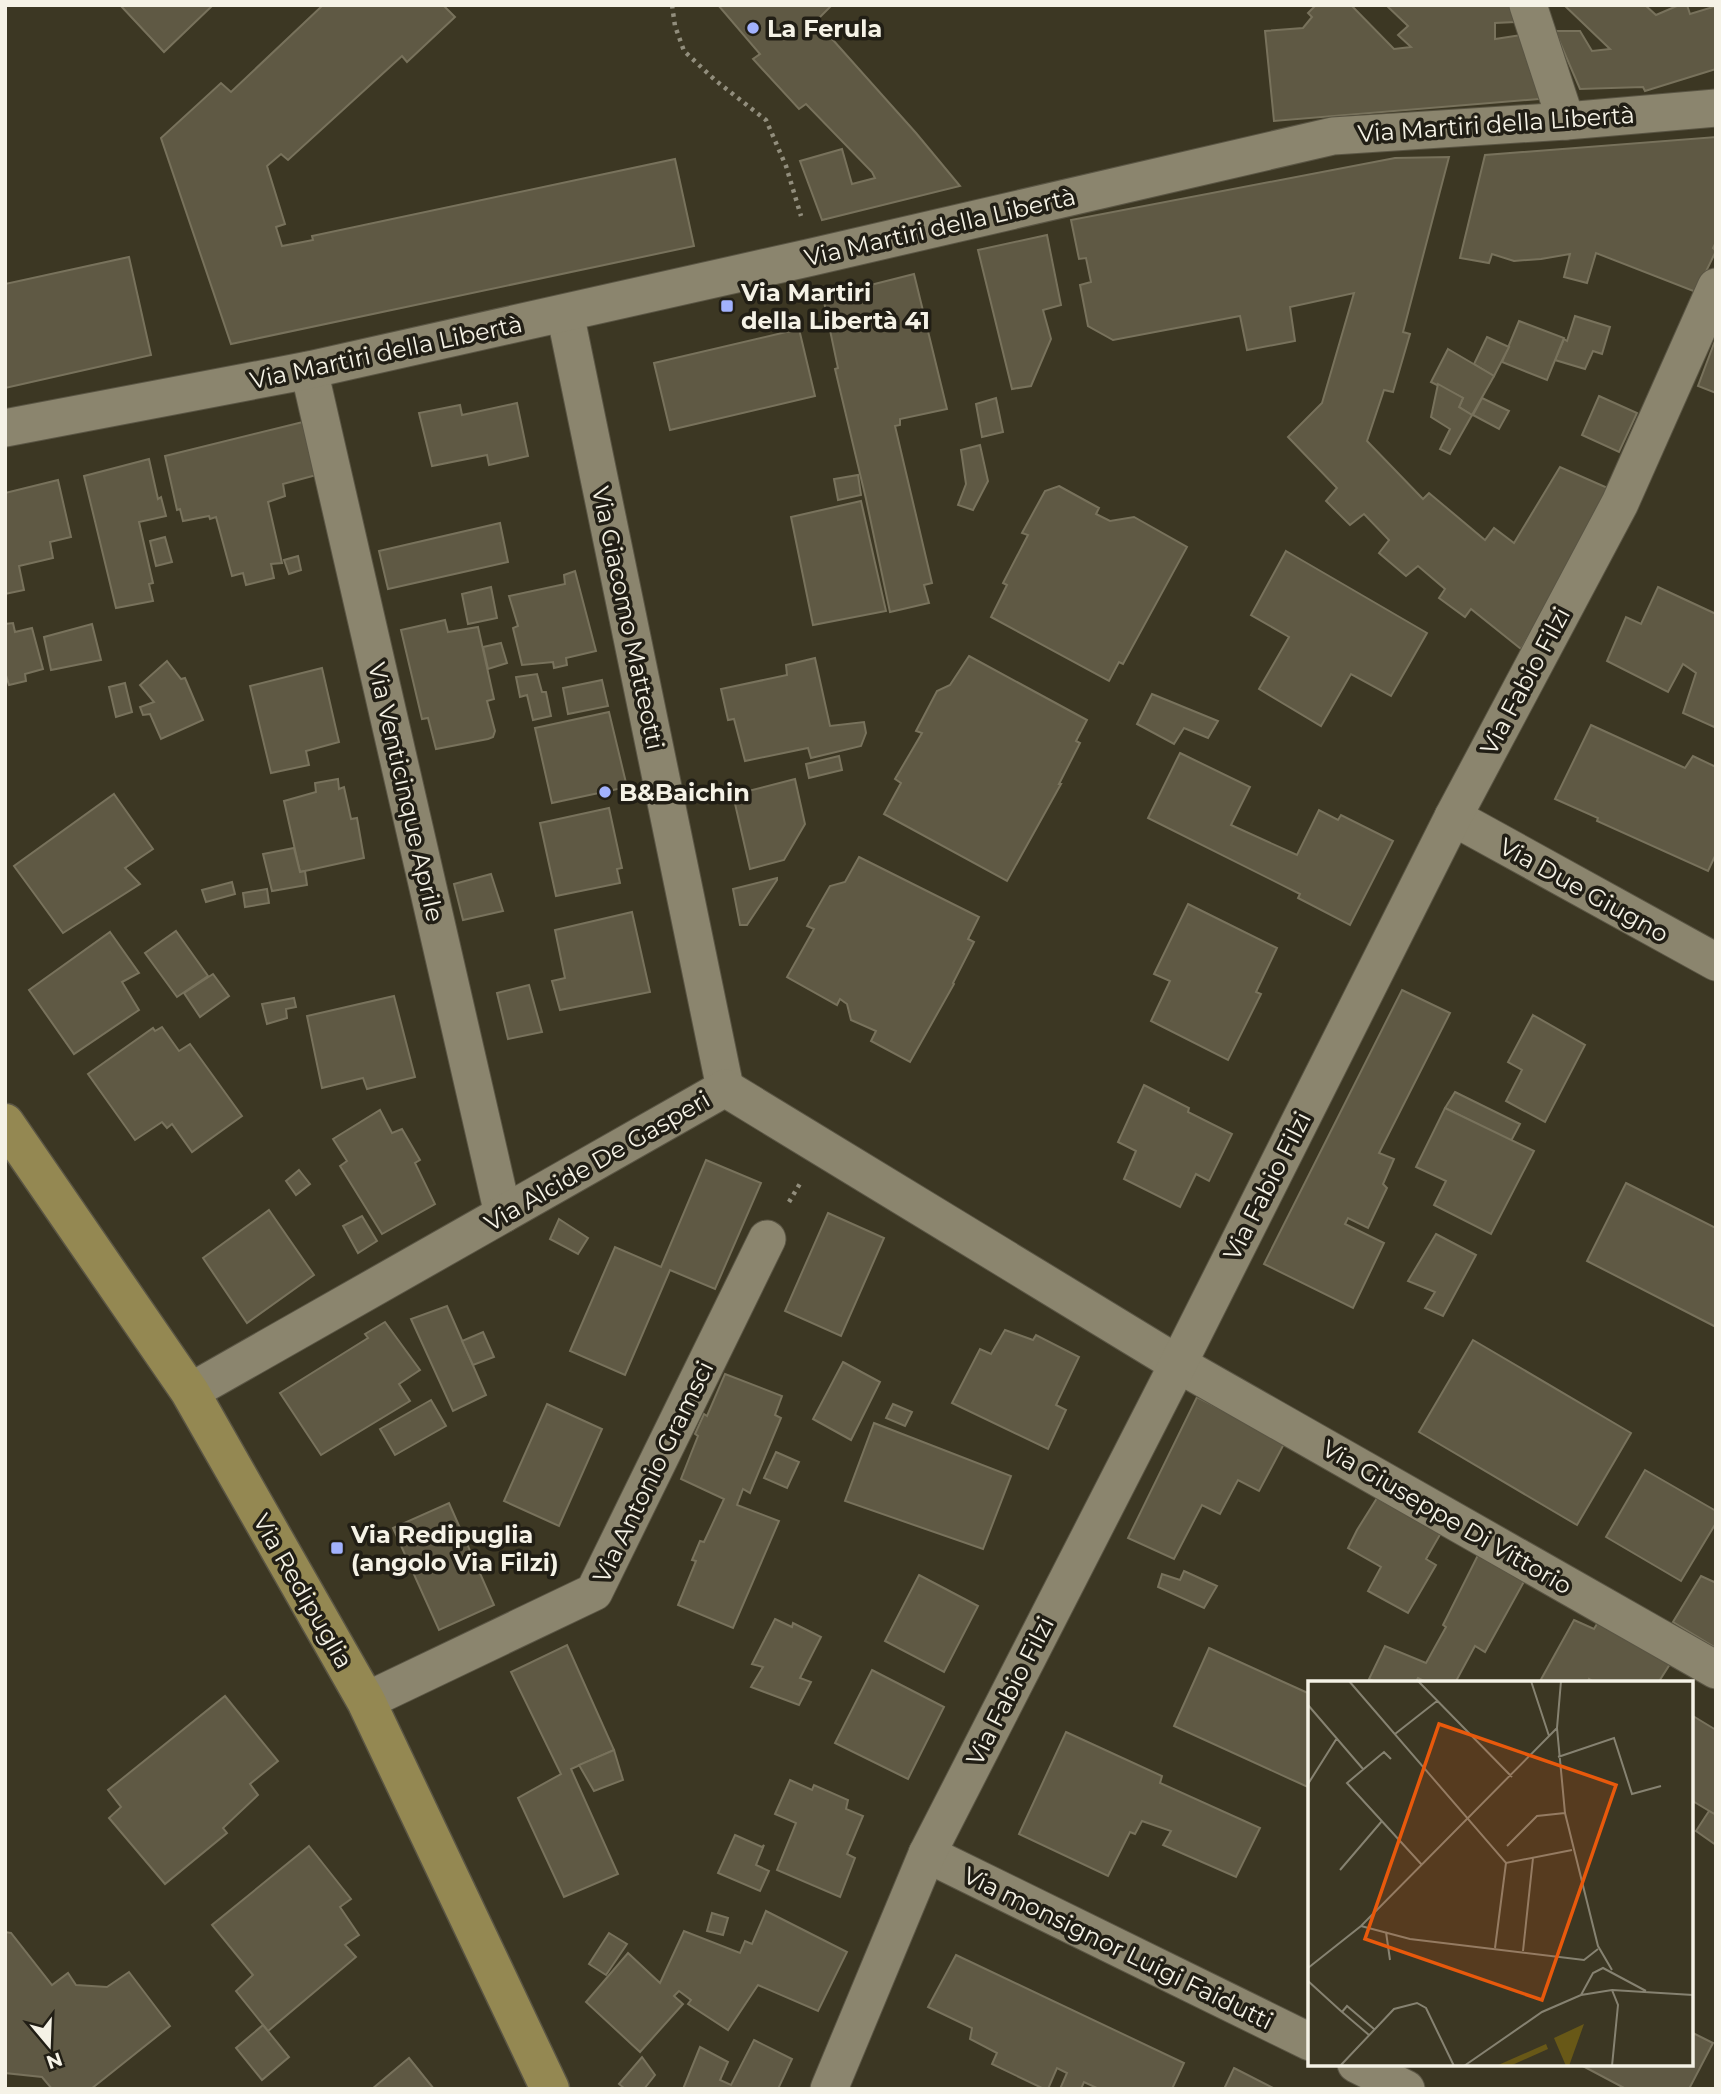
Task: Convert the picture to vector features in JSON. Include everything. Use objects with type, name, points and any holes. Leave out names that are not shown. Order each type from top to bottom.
[{"type":"street","points":[[1528,5],[1566,121]]},
{"type":"street","name":"Via Martiri della Libertà","points":[[5,428],[309,370],[1333,136],[1716,108]]},
{"type":"street","name":"Via Fabio Filzi","points":[[828,2089],[927,1854],[1178,1364],[1453,817],[1620,503],[1716,287]]},
{"type":"street","name":"Via Giacomo Matteotti","points":[[565,313],[725,1088]]},
{"type":"street","name":"Via Venticinque Aprile","points":[[309,370],[503,1214]]},
{"type":"street","name":"Via Due Giugno","points":[[1453,817],[1716,962]]},
{"type":"street","name":"Via Alcide De Gasperi","points":[[190,1392],[725,1088],[1178,1364]]},
{"type":"street","name":"Via Redipuglia","points":[[5,1123],[190,1392],[366,1701],[550,2089]]},
{"type":"street","name":"Via Antonio Gramsci","points":[[366,1701],[594,1592],[767,1239]]},
{"type":"street","name":"Via Giuseppe Di Vittorio","points":[[1178,1364],[1716,1670]]},
{"type":"street","name":"Via monsignor Luigi Faidutti","points":[[927,1854],[1308,2041]]},
{"type":"street","points":[[1360,2066],[1406,2089]]},
{"type":"path","points":[[672,5],[675,26],[684,51],[715,80],[766,120],[786,166],[802,222]]},
{"type":"path","points":[[767,1239],[822,1147]]},
{"type":"building","points":[[120,5],[213,5],[164,52]]},
{"type":"building","points":[[323,5],[443,5],[455,17],[407,62],[402,56],[288,160],[281,154],[267,166],[285,224],[276,227],[282,246],[313,240],[312,236],[675,159],[694,246],[231,344],[161,138],[221,83],[231,92]]},
{"type":"building","points":[[718,5],[828,5],[830,7],[816,21],[960,186],[822,220],[800,161],[842,149],[852,184],[875,178],[806,104],[799,109],[753,59],[760,54]]},
{"type":"building","points":[[1316,5],[1351,5],[1394,49],[1411,47],[1398,35],[1408,26],[1386,5],[1513,5],[1515,22],[1495,23],[1495,39],[1528,34],[1551,98],[1274,121],[1265,31],[1303,28],[1312,17],[1308,13]]},
{"type":"building","points":[[1564,5],[1645,5],[1656,15],[1679,5],[1687,5],[1690,14],[1716,6],[1716,69],[1645,91],[1643,87],[1580,89],[1555,31],[1580,31],[1592,51],[1610,49]]},
{"type":"building","points":[[1716,137],[1716,242],[1713,248],[1716,251],[1696,292],[1596,253],[1587,283],[1564,277],[1570,254],[1514,261],[1492,254],[1489,263],[1460,258],[1485,155]]},
{"type":"building","points":[[1449,157],[1403,332],[1410,334],[1393,392],[1384,390],[1367,441],[1423,499],[1429,493],[1485,540],[1494,528],[1514,543],[1560,467],[1610,489],[1586,539],[1521,649],[1471,609],[1465,617],[1439,598],[1445,589],[1418,566],[1406,576],[1379,553],[1389,540],[1364,514],[1350,525],[1326,501],[1337,488],[1288,437],[1322,403],[1354,293],[1290,307],[1295,341],[1247,350],[1240,316],[1113,340],[1088,326],[1080,285],[1091,282],[1086,258],[1079,259],[1071,220],[1395,158]]},
{"type":"building","points":[[1047,235],[1061,305],[1043,310],[1051,339],[1031,386],[1012,389],[978,250]]},
{"type":"building","points":[[129,257],[151,355],[5,388],[5,284]]},
{"type":"building","points":[[914,274],[947,409],[900,419],[900,425],[895,426],[932,583],[924,585],[929,603],[890,612],[835,369],[838,368],[823,297]]},
{"type":"building","points":[[1575,316],[1610,327],[1602,354],[1593,351],[1585,369],[1555,360],[1564,339],[1567,341]]},
{"type":"building","points":[[1519,321],[1564,338],[1547,380],[1502,362]]},
{"type":"building","points":[[799,329],[815,396],[670,430],[654,363]]},
{"type":"building","points":[[1487,337],[1509,347],[1494,376],[1474,364]]},
{"type":"building","points":[[1716,338],[1716,393],[1698,386]]},
{"type":"building","points":[[1448,349],[1494,376],[1472,415],[1459,407],[1463,398],[1431,382]]},
{"type":"building","points":[[1438,384],[1463,398],[1459,407],[1472,415],[1450,454],[1440,449],[1450,429],[1431,417]]},
{"type":"building","points":[[1599,396],[1637,413],[1619,452],[1582,435]]},
{"type":"building","points":[[996,398],[1003,432],[982,437],[976,404]]},
{"type":"building","points":[[1482,398],[1509,411],[1499,429],[1473,415]]},
{"type":"building","points":[[517,403],[528,456],[489,465],[487,455],[432,466],[419,413],[460,405],[462,415]]},
{"type":"building","points":[[307,421],[320,474],[283,484],[285,496],[268,502],[282,563],[271,564],[274,578],[246,585],[243,573],[232,576],[216,517],[183,521],[180,509],[177,510],[165,456]]},
{"type":"building","points":[[980,445],[988,481],[973,510],[958,505],[966,484],[961,450]]},
{"type":"building","points":[[149,459],[158,499],[161,497],[166,516],[139,522],[153,583],[149,584],[153,601],[116,608],[84,476]]},
{"type":"building","points":[[858,475],[861,495],[838,500],[834,479]]},
{"type":"building","points":[[58,480],[71,537],[50,542],[53,558],[19,566],[24,590],[5,594],[5,493]]},
{"type":"building","points":[[1059,486],[1099,508],[1096,514],[1110,521],[1134,517],[1187,547],[1123,664],[1119,662],[1109,681],[991,617],[1007,585],[1003,583],[1028,535],[1022,533],[1045,491]]},
{"type":"building","points":[[861,501],[886,611],[813,625],[791,517]]},
{"type":"building","points":[[500,523],[508,562],[388,589],[379,551]]},
{"type":"building","points":[[165,537],[172,562],[156,566],[150,541]]},
{"type":"building","points":[[1286,551],[1427,633],[1391,696],[1351,674],[1321,726],[1259,689],[1289,637],[1251,615]]},
{"type":"building","points":[[298,556],[301,570],[289,574],[284,560]]},
{"type":"building","points":[[575,571],[596,651],[566,658],[567,665],[554,668],[553,662],[522,665],[513,628],[518,626],[509,596],[565,584],[564,575]]},
{"type":"building","points":[[491,587],[497,618],[468,624],[462,594]]},
{"type":"building","points":[[1658,587],[1716,614],[1714,727],[1683,713],[1696,673],[1683,664],[1668,692],[1607,661],[1626,617],[1641,624]]},
{"type":"building","points":[[445,620],[448,632],[478,627],[494,699],[487,701],[495,731],[493,737],[488,739],[436,749],[428,718],[422,719],[401,630]]},
{"type":"building","points":[[13,623],[15,632],[32,628],[43,669],[25,674],[26,681],[9,685],[5,672],[5,624]]},
{"type":"building","points":[[92,624],[101,660],[51,670],[44,637]]},
{"type":"building","points":[[501,643],[507,663],[488,669],[483,647]]},
{"type":"building","points":[[969,656],[1087,720],[1076,741],[1080,743],[1061,784],[1007,881],[884,814],[901,783],[895,779],[922,733],[916,731],[937,691],[950,685]]},
{"type":"building","points":[[815,658],[830,726],[864,722],[866,733],[861,746],[811,758],[808,748],[745,761],[734,719],[728,720],[721,689],[787,675],[786,665]]},
{"type":"building","points":[[167,661],[181,679],[185,678],[203,720],[161,739],[150,714],[143,715],[140,707],[154,702],[140,685]]},
{"type":"building","points":[[322,668],[339,742],[306,751],[309,765],[271,773],[250,686]]},
{"type":"building","points":[[537,674],[542,692],[546,692],[551,716],[533,720],[527,695],[520,697],[516,677]]},
{"type":"building","points":[[602,680],[608,706],[568,714],[563,688]]},
{"type":"building","points":[[125,683],[132,712],[116,717],[109,687]]},
{"type":"building","points":[[1152,694],[1218,721],[1208,738],[1184,728],[1174,744],[1137,724]]},
{"type":"building","points":[[609,712],[627,787],[552,803],[535,728]]},
{"type":"building","points":[[1591,725],[1685,768],[1693,756],[1716,767],[1716,854],[1708,871],[1555,799]]},
{"type":"building","points":[[1180,753],[1250,787],[1231,825],[1297,855],[1319,810],[1338,820],[1341,815],[1393,841],[1350,925],[1298,898],[1300,894],[1148,818]]},
{"type":"building","points":[[839,756],[842,770],[809,778],[806,764]]},
{"type":"building","points":[[338,779],[339,789],[344,787],[351,819],[357,818],[364,858],[300,872],[284,801],[316,792],[315,783]]},
{"type":"building","points":[[795,779],[805,824],[784,860],[750,869],[733,795]]},
{"type":"building","points":[[114,794],[153,849],[125,868],[140,884],[63,933],[14,866]]},
{"type":"building","points":[[609,808],[622,868],[617,869],[620,883],[556,896],[540,823]]},
{"type":"building","points":[[294,848],[300,872],[305,871],[307,885],[272,891],[263,854]]},
{"type":"building","points":[[859,857],[979,917],[968,939],[974,942],[954,984],[910,1062],[871,1041],[876,1031],[851,1020],[847,1004],[840,999],[837,1005],[787,977],[814,929],[807,926],[830,886],[845,882]]},
{"type":"building","points":[[491,874],[503,911],[463,920],[454,884]]},
{"type":"building","points":[[777,878],[747,925],[740,925],[733,889]]},
{"type":"building","points":[[232,882],[235,894],[206,902],[202,890]]},
{"type":"building","points":[[267,889],[269,903],[245,907],[243,893]]},
{"type":"building","points":[[1188,904],[1277,948],[1256,992],[1261,994],[1228,1060],[1151,1021],[1170,981],[1154,974]]},
{"type":"building","points":[[632,912],[650,992],[560,1010],[552,981],[565,978],[555,930]]},
{"type":"building","points":[[176,931],[208,976],[177,997],[145,953]]},
{"type":"building","points":[[110,932],[139,973],[122,982],[139,1010],[74,1054],[29,990]]},
{"type":"building","points":[[213,974],[229,996],[200,1017],[184,993]]},
{"type":"building","points":[[529,985],[542,1032],[508,1039],[497,993]]},
{"type":"building","points":[[1402,990],[1450,1013],[1379,1153],[1394,1159],[1383,1184],[1387,1188],[1368,1228],[1348,1218],[1345,1224],[1384,1243],[1353,1308],[1264,1264]]},
{"type":"building","points":[[394,996],[415,1077],[367,1089],[363,1078],[322,1088],[307,1016]]},
{"type":"building","points":[[294,998],[296,1007],[286,1009],[287,1018],[267,1024],[262,1004]]},
{"type":"building","points":[[1533,1015],[1585,1045],[1545,1122],[1506,1101],[1522,1070],[1508,1062]]},
{"type":"building","points":[[162,1027],[179,1051],[190,1044],[242,1116],[192,1152],[172,1124],[167,1128],[162,1122],[135,1140],[88,1074],[153,1028],[155,1031]]},
{"type":"building","points":[[1144,1085],[1189,1108],[1188,1112],[1232,1134],[1209,1181],[1196,1174],[1180,1207],[1124,1179],[1136,1151],[1118,1142]]},
{"type":"building","points":[[1455,1092],[1520,1124],[1511,1141],[1445,1108]]},
{"type":"building","points":[[1445,1108],[1534,1151],[1491,1234],[1434,1205],[1446,1181],[1416,1167]]},
{"type":"building","points":[[380,1110],[392,1133],[402,1129],[420,1160],[415,1163],[435,1204],[382,1234],[340,1166],[347,1161],[333,1139]]},
{"type":"building","points":[[706,1160],[761,1183],[715,1289],[670,1270],[625,1375],[570,1351],[615,1247],[661,1267]]},
{"type":"building","points":[[299,1170],[310,1184],[296,1195],[286,1181]]},
{"type":"building","points":[[1626,1183],[1716,1228],[1716,1327],[1587,1261]]},
{"type":"building","points":[[269,1210],[314,1275],[247,1323],[203,1258]]},
{"type":"building","points":[[828,1213],[884,1238],[841,1336],[785,1311]]},
{"type":"building","points":[[362,1216],[377,1241],[358,1253],[343,1226]]},
{"type":"building","points":[[559,1219],[588,1238],[578,1254],[550,1239]]},
{"type":"building","points":[[1436,1234],[1476,1255],[1443,1316],[1425,1308],[1435,1292],[1408,1281]]},
{"type":"building","points":[[447,1306],[486,1395],[453,1411],[411,1319]]},
{"type":"building","points":[[385,1322],[420,1370],[399,1384],[410,1401],[321,1455],[280,1393],[368,1338],[365,1334]]},
{"type":"building","points":[[1005,1330],[1033,1340],[1036,1335],[1079,1357],[1056,1405],[1066,1410],[1048,1449],[952,1403],[980,1349],[991,1354]]},
{"type":"building","points":[[483,1332],[494,1357],[473,1365],[462,1341]]},
{"type":"building","points":[[1473,1340],[1631,1433],[1577,1525],[1419,1432]]},
{"type":"building","points":[[843,1362],[880,1382],[851,1440],[813,1419]]},
{"type":"building","points":[[725,1374],[782,1396],[775,1415],[781,1418],[750,1493],[743,1489],[737,1505],[779,1521],[733,1628],[678,1605],[696,1561],[692,1560],[700,1541],[704,1542],[724,1499],[681,1479],[698,1436],[695,1434],[704,1414],[707,1416]]},
{"type":"building","points":[[1197,1397],[1285,1442],[1259,1491],[1238,1480],[1220,1514],[1202,1505],[1174,1559],[1128,1538]]},
{"type":"building","points":[[431,1400],[446,1426],[395,1455],[380,1429]]},
{"type":"building","points":[[547,1404],[602,1429],[559,1526],[504,1501]]},
{"type":"building","points":[[893,1404],[912,1412],[905,1426],[886,1418]]},
{"type":"building","points":[[874,1423],[1011,1476],[983,1549],[845,1501]]},
{"type":"building","points":[[776,1452],[799,1462],[787,1488],[764,1478]]},
{"type":"building","points":[[1645,1470],[1716,1511],[1716,1523],[1681,1581],[1606,1537]]},
{"type":"building","points":[[1377,1498],[1441,1533],[1426,1559],[1436,1565],[1408,1613],[1368,1591],[1381,1567],[1348,1548]]},
{"type":"building","points":[[449,1503],[494,1605],[439,1630],[393,1528]]},
{"type":"building","points":[[1479,1553],[1526,1578],[1485,1652],[1475,1646],[1456,1681],[1424,1681],[1418,1678],[1416,1681],[1369,1679],[1385,1646],[1426,1663],[1446,1627],[1443,1625]]},
{"type":"building","points":[[1184,1571],[1217,1586],[1204,1608],[1158,1587],[1162,1574],[1180,1580]]},
{"type":"building","points":[[919,1575],[978,1606],[944,1672],[885,1641]]},
{"type":"building","points":[[1701,1576],[1714,1582],[1716,1579],[1716,1648],[1673,1622]]},
{"type":"building","points":[[775,1619],[792,1627],[793,1623],[821,1637],[800,1678],[811,1682],[799,1705],[751,1687],[763,1667],[752,1664]]},
{"type":"building","points":[[1574,1620],[1594,1629],[1598,1622],[1670,1664],[1659,1681],[1540,1681]]},
{"type":"building","points":[[567,1645],[614,1750],[571,1769],[618,1874],[564,1897],[518,1798],[561,1774],[511,1672]]},
{"type":"building","points":[[1209,1648],[1308,1693],[1308,1787],[1174,1726]]},
{"type":"building","points":[[872,1670],[944,1707],[908,1779],[835,1743]]},
{"type":"building","points":[[225,1696],[278,1761],[250,1784],[258,1795],[223,1828],[227,1833],[165,1884],[109,1818],[121,1807],[108,1790]]},
{"type":"building","points":[[1693,1716],[1716,1730],[1716,1815],[1693,1801]]},
{"type":"building","points":[[1066,1732],[1162,1776],[1160,1783],[1260,1828],[1236,1877],[1163,1845],[1171,1831],[1142,1821],[1135,1834],[1130,1832],[1108,1876],[1019,1834]]},
{"type":"building","points":[[614,1750],[623,1780],[594,1791],[579,1765]]},
{"type":"building","points":[[790,1780],[812,1790],[814,1785],[848,1800],[846,1809],[863,1816],[847,1854],[855,1858],[840,1897],[777,1870],[796,1823],[775,1814]]},
{"type":"building","points":[[1709,1811],[1716,1815],[1716,1845],[1696,1831]]},
{"type":"building","points":[[735,1835],[762,1847],[764,1845],[756,1865],[769,1871],[760,1891],[718,1873]]},
{"type":"building","points":[[309,1846],[351,1899],[340,1907],[359,1935],[345,1945],[356,1957],[268,2031],[236,1991],[253,1975],[212,1925]]},
{"type":"building","points":[[766,1911],[847,1952],[818,2011],[758,1985],[728,2030],[688,2004],[691,2000],[679,1991],[674,1996],[683,2004],[640,2052],[586,2002],[628,1953],[660,1983],[684,1931],[740,1953],[745,1941],[752,1944]]},
{"type":"building","points":[[712,1913],[728,1918],[723,1935],[707,1931]]},
{"type":"building","points":[[5,1932],[11,1933],[52,1985],[68,1973],[76,1985],[107,1987],[129,1972],[170,2026],[91,2089],[52,2089],[42,2077],[5,2073]]},
{"type":"building","points":[[609,1933],[627,1944],[606,1975],[589,1964]]},
{"type":"building","points":[[956,1955],[1184,2063],[1172,2089],[1099,2089],[1084,2082],[1081,2089],[1060,2089],[1067,2073],[1057,2068],[1048,2089],[1044,2089],[992,2064],[997,2053],[970,2039],[972,2028],[928,2007]]},
{"type":"building","points":[[263,2025],[289,2057],[262,2080],[236,2048]]},
{"type":"building","points":[[1693,2033],[1713,2043],[1689,2089],[1626,2089],[1583,2066],[1693,2066]]},
{"type":"building","points":[[754,2040],[792,2059],[778,2089],[683,2089],[700,2047],[728,2062],[720,2080],[731,2085]]},
{"type":"building","points":[[642,2057],[655,2075],[644,2089],[625,2089],[619,2084]]},
{"type":"building","points":[[409,2058],[434,2089],[372,2089]]},
{"type":"building","points":[[1234,2068],[1275,2089],[1224,2089]]},
{"type":"place","name":"La Ferula","points":[[753,28]]},
{"type":"place","name":"Via Martiri della Libertà 41","points":[[727,306]]},
{"type":"place","name":"B&Baichin","points":[[605,792]]},
{"type":"place","name":"Via Redipuglia (angolo Via Filzi)","points":[[337,1548]]}]
